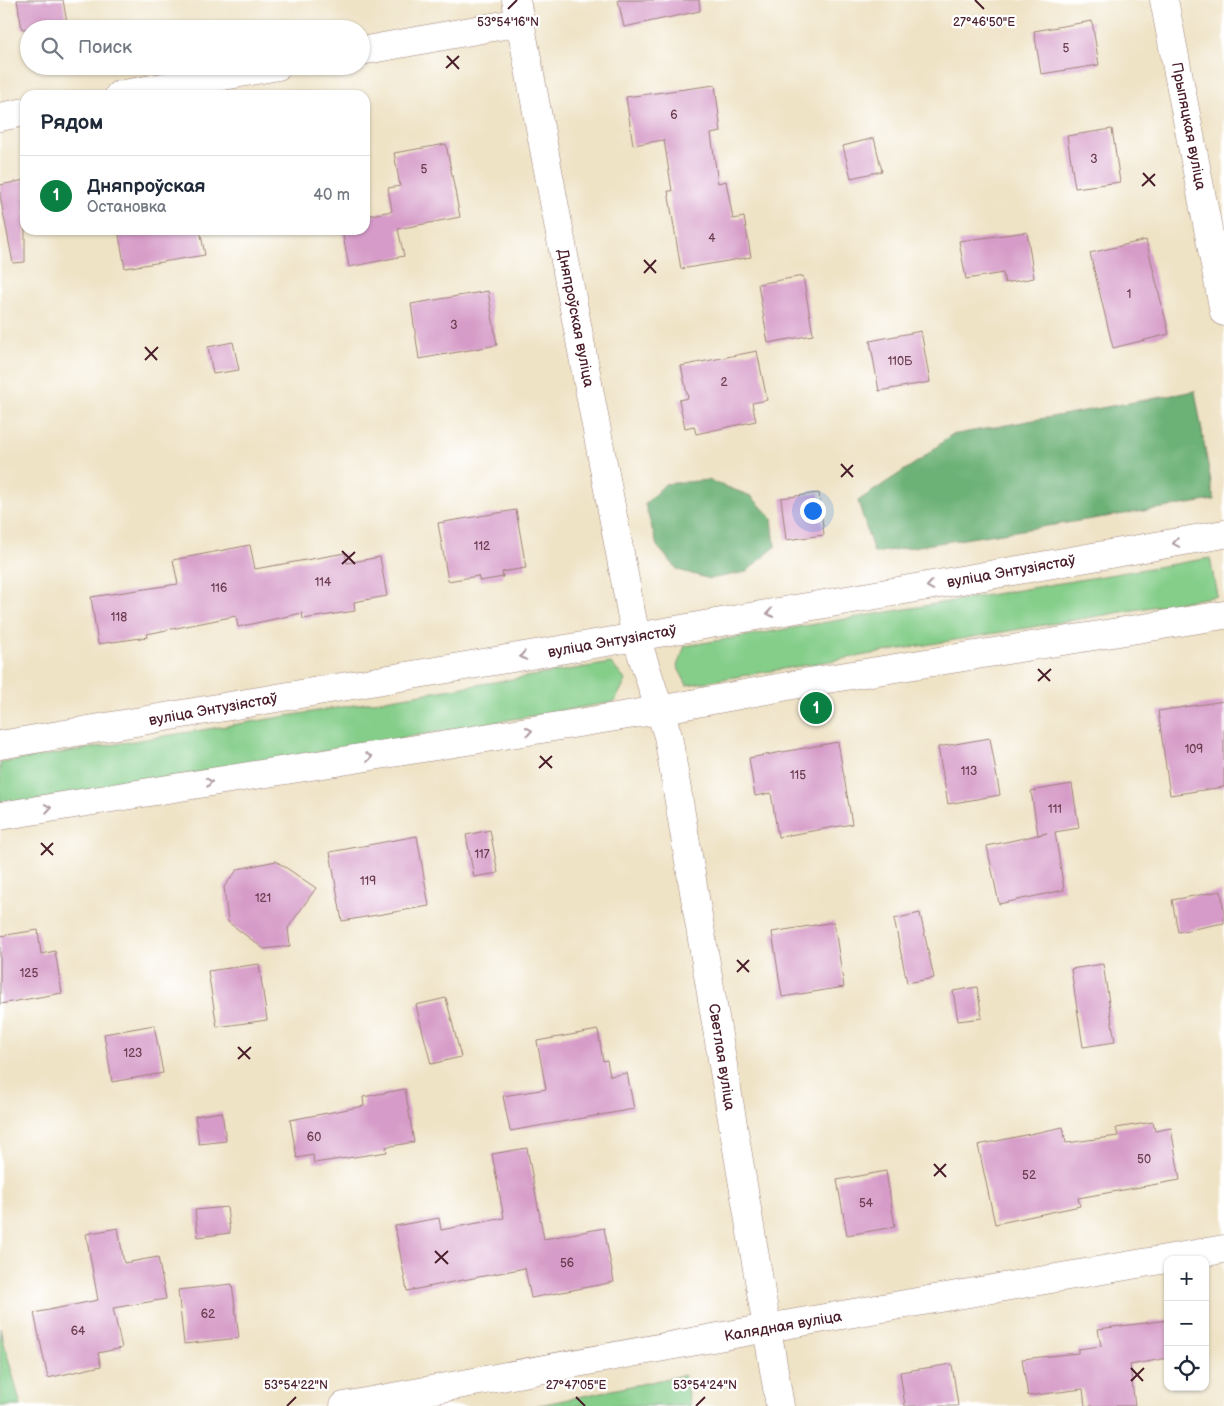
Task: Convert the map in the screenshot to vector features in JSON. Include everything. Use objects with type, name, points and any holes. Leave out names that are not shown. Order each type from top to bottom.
[{"type":"street","name":"Прыпяцкая вуліца","points":[[1164,0],[1224,312]]},
{"type":"street","points":[[370,49],[518,11]]},
{"type":"street","name":"Дняпроўская вуліца","points":[[518,11],[636,637],[659,710]]},
{"type":"street","points":[[146,90],[229,75]]},
{"type":"street","points":[[0,116],[20,113]]},
{"type":"street","name":"вуліца Энтузіястаў","points":[[0,745],[636,637],[1224,534]]},
{"type":"street","points":[[0,816],[659,710],[809,682],[1224,615]]},
{"type":"street","name":"Светлая вуліца","points":[[659,710],[668,736],[780,1406]]},
{"type":"street","name":"Калядная вуліца","points":[[344,1406],[767,1328],[1224,1249]]},
{"type":"green space","points":[[1195,391],[1214,500],[874,553],[858,501],[920,460],[951,435]]},
{"type":"green space","points":[[708,480],[751,496],[772,518],[775,547],[746,572],[710,579],[678,570],[657,546],[645,504],[665,484]]},
{"type":"green space","points":[[1210,558],[1217,596],[687,685],[677,666],[685,646]]},
{"type":"green space","points":[[611,663],[626,681],[614,702],[0,806],[0,763]]},
{"type":"green space","points":[[0,1328],[21,1406],[0,1406]]},
{"type":"green space","points":[[684,1375],[690,1406],[535,1406]]},
{"type":"building","points":[[17,0],[63,0],[66,20],[20,20]]},
{"type":"building","points":[[618,0],[699,0],[700,11],[624,27]]},
{"type":"building","points":[[1092,21],[1099,65],[1041,74],[1034,31]]},
{"type":"building","points":[[715,85],[721,132],[711,134],[718,183],[726,181],[733,219],[744,217],[751,257],[681,269],[668,191],[672,191],[664,140],[633,145],[626,97]]},
{"type":"building","points":[[1112,129],[1120,182],[1075,188],[1067,136]]},
{"type":"building","points":[[874,138],[882,171],[851,178],[843,146]]},
{"type":"building","points":[[446,144],[460,217],[398,229],[404,256],[349,267],[343,235],[370,235],[370,215],[392,211],[388,188],[400,186],[394,153]]},
{"type":"building","points":[[20,181],[20,235],[25,235],[25,262],[13,263],[0,196],[0,185]]},
{"type":"building","points":[[1027,232],[1034,278],[1005,283],[1003,273],[966,279],[959,241]]},
{"type":"building","points":[[119,235],[201,235],[205,255],[125,268]]},
{"type":"building","points":[[1146,240],[1169,334],[1113,348],[1090,253]]},
{"type":"building","points":[[803,276],[813,335],[768,343],[758,284]]},
{"type":"building","points":[[488,291],[497,345],[419,359],[411,304]]},
{"type":"building","points":[[921,331],[930,382],[879,391],[870,341]]},
{"type":"building","points":[[233,342],[239,370],[213,374],[208,347]]},
{"type":"building","points":[[757,351],[767,400],[752,403],[756,421],[696,434],[694,426],[685,428],[679,400],[688,398],[681,366]]},
{"type":"building","points":[[819,493],[824,535],[786,540],[781,498]]},
{"type":"building","points":[[516,510],[526,568],[502,572],[503,577],[480,581],[478,576],[448,581],[438,523]]},
{"type":"building","points":[[250,545],[255,569],[345,553],[347,563],[380,557],[387,596],[354,602],[355,611],[303,619],[302,613],[238,627],[236,616],[147,634],[148,637],[98,644],[91,597],[178,584],[173,560]]},
{"type":"building","points":[[1224,701],[1224,787],[1170,795],[1158,711]]},
{"type":"building","points":[[990,738],[1000,795],[948,804],[938,747]]},
{"type":"building","points":[[838,742],[852,824],[778,837],[771,793],[755,796],[749,758]]},
{"type":"building","points":[[1072,784],[1079,828],[1055,832],[1064,890],[999,904],[987,846],[1038,835],[1031,791]]},
{"type":"building","points":[[490,830],[498,873],[474,877],[466,835]]},
{"type":"building","points":[[417,836],[429,906],[342,921],[330,852]]},
{"type":"building","points":[[276,861],[316,888],[288,928],[290,946],[264,949],[228,922],[224,887],[238,869]]},
{"type":"building","points":[[1221,891],[1224,923],[1178,932],[1172,900]]},
{"type":"building","points":[[920,913],[934,978],[907,983],[894,919]]},
{"type":"building","points":[[834,922],[844,987],[782,997],[772,932]]},
{"type":"building","points":[[38,930],[41,954],[55,951],[62,993],[0,1004],[0,936]]},
{"type":"building","points":[[259,964],[267,1020],[217,1027],[208,971]]},
{"type":"building","points":[[1103,964],[1115,1042],[1083,1047],[1071,969]]},
{"type":"building","points":[[977,987],[982,1018],[958,1021],[953,991]]},
{"type":"building","points":[[446,998],[461,1057],[431,1064],[416,1005]]},
{"type":"building","points":[[154,1025],[163,1073],[112,1082],[104,1034]]},
{"type":"building","points":[[598,1030],[603,1061],[607,1060],[610,1076],[627,1073],[634,1109],[510,1131],[503,1096],[546,1089],[537,1041]]},
{"type":"building","points":[[405,1089],[414,1142],[386,1147],[387,1152],[314,1163],[313,1155],[297,1158],[290,1120],[364,1106],[363,1097]]},
{"type":"building","points":[[222,1112],[226,1141],[199,1144],[195,1116]]},
{"type":"building","points":[[1153,1122],[1155,1131],[1171,1128],[1180,1180],[1078,1198],[1080,1206],[995,1224],[978,1145],[1063,1127],[1066,1143],[1118,1136],[1116,1128]]},
{"type":"building","points":[[527,1148],[544,1239],[604,1228],[614,1282],[531,1298],[525,1268],[407,1291],[395,1226],[439,1218],[441,1230],[504,1218],[492,1154]]},
{"type":"building","points":[[886,1171],[895,1227],[847,1235],[837,1180]]},
{"type":"building","points":[[227,1207],[230,1233],[198,1237],[195,1210]]},
{"type":"building","points":[[118,1228],[124,1263],[158,1257],[166,1299],[113,1308],[122,1348],[98,1353],[101,1366],[48,1378],[34,1313],[98,1300],[86,1234]]},
{"type":"building","points":[[232,1284],[239,1338],[184,1344],[178,1290]]},
{"type":"building","points":[[1164,1321],[1164,1359],[1130,1365],[1135,1406],[1085,1406],[1083,1389],[1028,1396],[1022,1359],[1078,1353],[1078,1349],[1101,1346],[1098,1329]]},
{"type":"building","points":[[952,1364],[958,1406],[905,1406],[900,1372]]},
{"type":"place","name":"Дняпроўская","points":[[816,708]]}]
